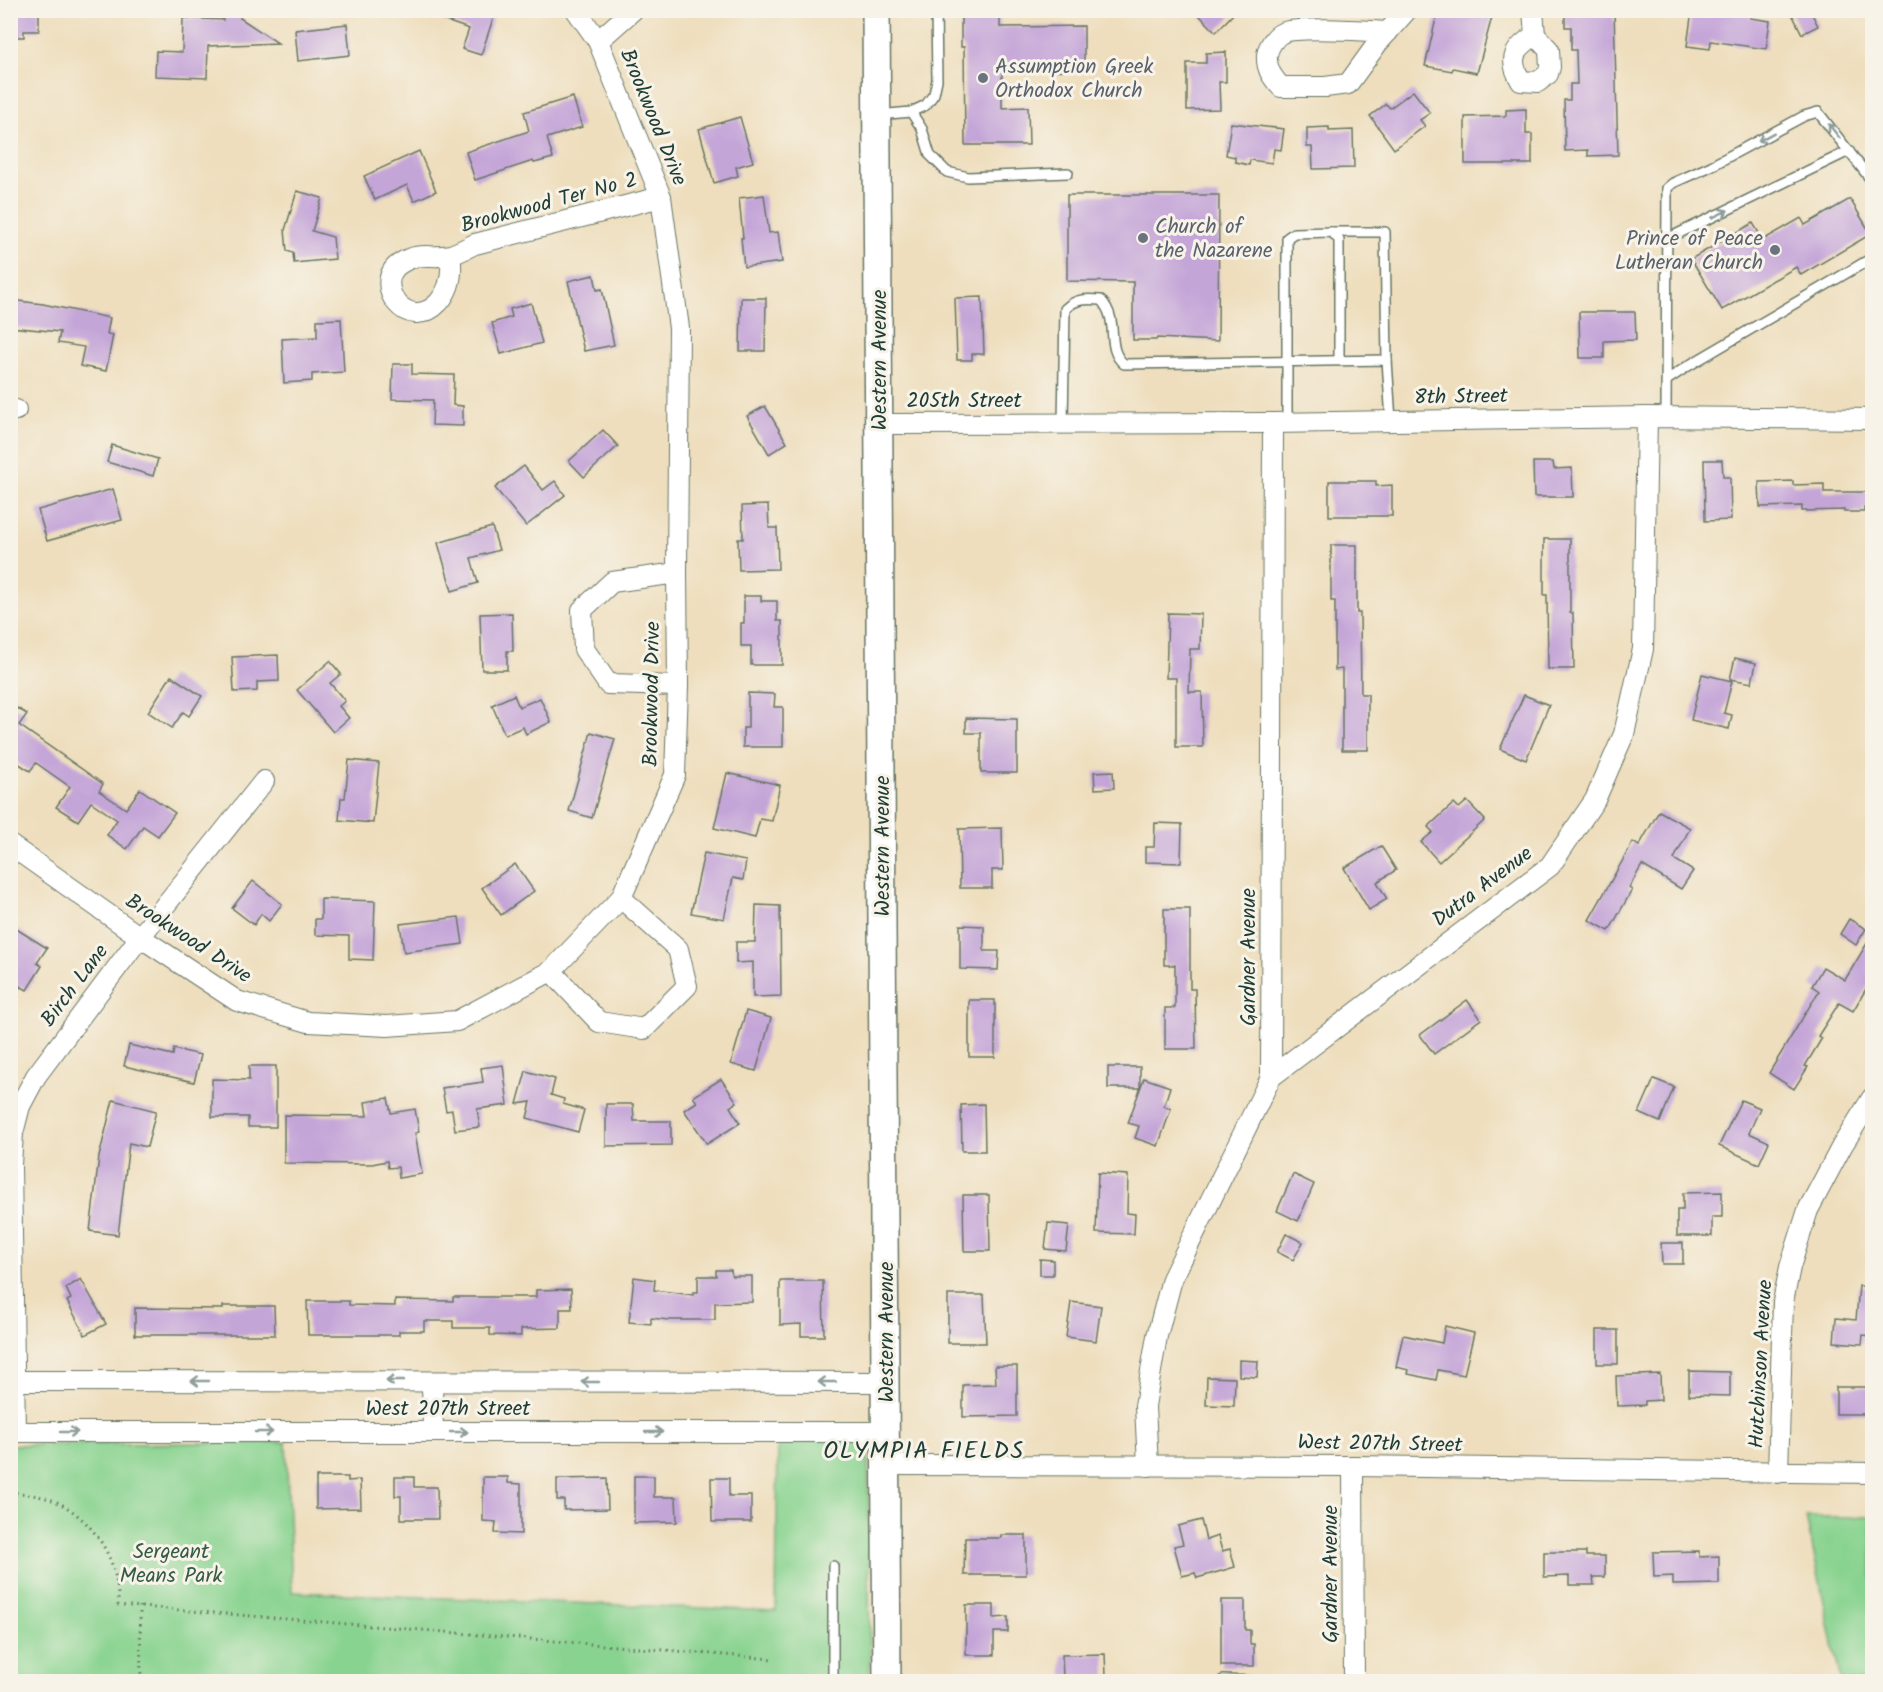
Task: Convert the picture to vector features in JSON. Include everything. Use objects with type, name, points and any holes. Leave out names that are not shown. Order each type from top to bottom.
[{"type":"main road","name":"Western Avenue","points":[[876,10],[887,1682]]},
{"type":"street","name":"Brookwood Drive","points":[[10,845],[237,1001],[308,1022],[387,1026],[457,1021],[551,971],[621,898],[675,775],[678,686],[679,328],[662,197],[598,41],[576,10]]},
{"type":"street","points":[[598,41],[633,10]]},
{"type":"street","points":[[1388,32],[1307,30],[1282,33],[1269,46],[1267,57],[1270,76],[1281,87],[1324,87],[1348,84],[1407,10]]},
{"type":"street","points":[[1533,10],[1535,35]]},
{"type":"street","name":"Brookwood Ter No 2","points":[[450,255],[475,244],[662,197]]},
{"type":"street","name":"8th Street","points":[[1056,423],[1657,418],[1872,420]]},
{"type":"street","name":"Dutra Avenue","points":[[1271,1077],[1550,866],[1595,800],[1624,734],[1643,649],[1657,418]]},
{"type":"street","name":"Gardner Avenue","points":[[1148,1466],[1145,1406],[1157,1336],[1172,1279],[1271,1077],[1280,422]]},
{"type":"street","name":"205th Street","points":[[879,424],[1056,423]]},
{"type":"street","points":[[677,573],[612,582],[582,609],[584,649],[608,684],[678,686]]},
{"type":"street","name":"Birch Lane","points":[[13,1432],[11,1165],[13,1133],[20,1106],[36,1076],[140,936],[264,781]]},
{"type":"street","points":[[551,971],[599,1022],[644,1029],[687,986],[678,949],[621,898]]},
{"type":"street","name":"Hutchinson Avenue","points":[[1778,1473],[1783,1302],[1790,1267],[1808,1210],[1842,1146],[1872,1098]]},
{"type":"street","name":"West 207th Street","points":[[13,1381],[886,1382]]},
{"type":"street","points":[[432,1382],[433,1432]]},
{"type":"street","name":"West 207th Street","points":[[13,1432],[886,1432]]},
{"type":"street","name":"West 207th Street","points":[[886,1465],[1353,1466],[1872,1473]]},
{"type":"street","name":"Gardner Avenue","points":[[1353,1466],[1354,1682]]},
{"type":"lane","points":[[877,116],[911,112],[926,105],[934,93],[937,80],[936,10]]},
{"type":"lane","points":[[911,112],[922,129],[930,155],[947,172],[968,177],[1068,173]]},
{"type":"lane","points":[[1657,418],[1667,380],[1667,188],[1804,116],[1818,112],[1872,181]]},
{"type":"lane","points":[[1667,239],[1849,151]]},
{"type":"lane","points":[[1332,232],[1339,240],[1339,360]]},
{"type":"lane","points":[[1280,422],[1286,361],[1287,238],[1294,233],[1332,232],[1385,232],[1391,421]]},
{"type":"lane","points":[[1667,380],[1872,258]]},
{"type":"lane","points":[[1056,423],[1065,309],[1073,302],[1084,299],[1101,300],[1109,308],[1113,325],[1113,346],[1118,359],[1124,364],[1388,360]]},
{"type":"lane","points":[[833,1566],[833,1682]]},
{"type":"lane","points":[[1223,1680],[1286,1682]]},
{"type":"path","points":[[13,1432],[11,1492],[46,1498],[61,1504],[77,1515],[99,1539],[114,1567],[117,1577],[118,1605],[773,1659]]},
{"type":"path","points":[[140,1606],[141,1682]]},
{"type":"green space","name":"Sergeant Means Park","points":[[778,1436],[847,1437],[861,1444],[868,1454],[870,1681],[11,1681],[10,1445],[286,1442],[292,1592],[776,1611]]},
{"type":"green space","points":[[1806,1517],[1872,1517],[1872,1681],[1841,1681]]},
{"type":"building","points":[[10,10],[39,10],[39,31],[24,31],[24,37],[10,37]]},
{"type":"building","points":[[222,10],[240,10],[240,18],[278,43],[208,46],[207,78],[155,76],[156,51],[182,52],[183,18],[223,20]]},
{"type":"building","points":[[423,10],[496,10],[481,55],[462,49],[469,29],[423,13]]},
{"type":"building","name":"Assumption Greek Orthodox Church","points":[[961,10],[1000,10],[1000,27],[1084,26],[1084,70],[1002,71],[1002,108],[1028,107],[1029,145],[965,145],[964,47],[961,47]]},
{"type":"building","points":[[1194,10],[1237,10],[1216,32]]},
{"type":"building","points":[[1438,10],[1483,10],[1493,13],[1477,73],[1425,66]]},
{"type":"building","points":[[1565,10],[1614,10],[1618,155],[1588,156],[1588,150],[1565,151],[1564,100],[1570,100],[1570,84],[1577,84],[1576,50],[1571,50],[1571,27],[1565,27]]},
{"type":"building","points":[[1692,10],[1752,10],[1750,18],[1770,21],[1766,49],[1711,41],[1710,49],[1687,46]]},
{"type":"building","points":[[1790,10],[1810,10],[1818,26],[1802,34]]},
{"type":"building","points":[[347,24],[350,55],[298,61],[295,30]]},
{"type":"building","points":[[1226,52],[1226,82],[1219,82],[1220,109],[1187,110],[1187,63],[1206,63],[1206,53]]},
{"type":"building","points":[[1413,91],[1430,113],[1420,120],[1425,126],[1394,149],[1370,116],[1386,104],[1390,108]]},
{"type":"building","points":[[573,97],[582,127],[547,138],[553,158],[534,163],[533,161],[475,180],[466,152],[529,131],[524,112]]},
{"type":"building","points":[[1526,109],[1526,134],[1532,134],[1532,164],[1465,164],[1465,117],[1506,116],[1506,110]]},
{"type":"building","points":[[740,117],[753,162],[736,167],[738,176],[714,183],[699,129]]},
{"type":"building","points":[[1231,123],[1284,129],[1281,150],[1274,149],[1272,163],[1250,160],[1249,165],[1235,162],[1235,157],[1226,155]]},
{"type":"building","points":[[1329,127],[1329,131],[1353,130],[1354,168],[1313,169],[1312,147],[1307,147],[1307,128]]},
{"type":"building","points":[[419,151],[436,191],[414,201],[407,185],[375,200],[364,176]]},
{"type":"building","points":[[297,191],[322,198],[312,231],[333,237],[335,259],[294,263],[293,253],[287,251],[285,230]]},
{"type":"building","points":[[764,195],[769,233],[778,232],[782,262],[744,267],[739,198]]},
{"type":"building","name":"Church of the Nazarene","points":[[1067,195],[1219,195],[1218,341],[1157,338],[1156,340],[1133,340],[1133,282],[1067,281]]},
{"type":"building","name":"Prince of Peace Lutheran Church","points":[[1850,199],[1871,234],[1801,275],[1796,267],[1722,310],[1691,259],[1753,223],[1763,240],[1801,218],[1805,225]]},
{"type":"building","points":[[594,275],[597,290],[602,289],[614,345],[584,351],[568,281]]},
{"type":"building","points":[[982,297],[984,354],[972,354],[972,360],[957,360],[955,298]]},
{"type":"building","points":[[741,298],[766,298],[765,351],[740,351]]},
{"type":"building","points":[[10,300],[43,304],[110,318],[107,334],[113,335],[106,371],[80,366],[84,347],[58,343],[60,332],[10,327]]},
{"type":"building","points":[[531,303],[542,343],[501,354],[492,323],[512,317],[510,309]]},
{"type":"building","points":[[1579,312],[1635,312],[1636,340],[1604,341],[1604,358],[1580,358]]},
{"type":"building","points":[[341,319],[344,372],[312,374],[312,381],[284,383],[282,339],[317,337],[317,320]]},
{"type":"building","points":[[393,364],[412,364],[412,374],[454,375],[453,405],[463,406],[463,426],[432,425],[433,400],[392,399]]},
{"type":"building","points":[[765,406],[787,443],[769,454],[747,416]]},
{"type":"building","points":[[603,430],[618,446],[584,477],[569,461]]},
{"type":"building","points":[[112,445],[158,459],[153,476],[107,462]]},
{"type":"building","points":[[1704,460],[1722,460],[1723,477],[1730,477],[1731,520],[1705,521]]},
{"type":"building","points":[[1533,462],[1553,462],[1554,469],[1572,468],[1573,497],[1534,497]]},
{"type":"building","points":[[524,466],[543,490],[555,481],[565,495],[526,526],[495,488]]},
{"type":"building","points":[[1329,481],[1376,481],[1376,486],[1392,485],[1392,516],[1329,516]]},
{"type":"building","points":[[1793,481],[1793,485],[1824,484],[1824,492],[1872,492],[1872,508],[1864,508],[1864,512],[1844,512],[1844,510],[1802,511],[1802,506],[1760,507],[1759,482]]},
{"type":"building","points":[[113,489],[122,520],[47,541],[38,510]]},
{"type":"building","points":[[768,505],[769,528],[777,528],[778,569],[739,570],[738,539],[743,539],[742,506]]},
{"type":"building","points":[[492,527],[499,550],[471,558],[478,583],[452,591],[438,543]]},
{"type":"building","points":[[1544,539],[1570,539],[1570,613],[1573,613],[1574,669],[1548,669]]},
{"type":"building","points":[[1331,545],[1357,545],[1357,613],[1360,613],[1361,694],[1368,694],[1368,750],[1342,750],[1342,669],[1335,670],[1335,601],[1331,601]]},
{"type":"building","points":[[744,596],[761,596],[761,601],[777,601],[777,621],[782,621],[782,665],[751,665],[751,646],[741,646]]},
{"type":"building","points":[[512,613],[513,651],[507,651],[507,670],[482,670],[480,614]]},
{"type":"building","points":[[1168,613],[1201,614],[1200,649],[1190,649],[1189,692],[1202,692],[1203,747],[1176,747],[1176,678],[1166,678]]},
{"type":"building","points":[[278,655],[279,681],[257,682],[257,691],[234,692],[232,657]]},
{"type":"building","points":[[1735,658],[1756,663],[1752,683],[1730,679]]},
{"type":"building","points":[[330,661],[341,674],[330,683],[345,701],[339,706],[349,718],[333,732],[297,690]]},
{"type":"building","points":[[1702,674],[1732,681],[1724,713],[1732,715],[1729,729],[1691,720]]},
{"type":"building","points":[[171,676],[202,696],[189,716],[183,712],[172,728],[148,712]]},
{"type":"building","points":[[748,693],[775,694],[774,707],[783,707],[783,747],[743,747],[743,728],[748,728]]},
{"type":"building","points":[[514,695],[519,707],[540,698],[551,722],[526,734],[523,727],[505,735],[492,705]]},
{"type":"building","points":[[1524,695],[1549,705],[1526,760],[1500,749]]},
{"type":"building","points":[[10,704],[27,714],[19,725],[103,784],[99,791],[126,809],[140,789],[175,813],[158,836],[143,826],[127,849],[107,835],[117,820],[91,802],[78,821],[56,807],[70,787],[36,763],[30,771],[10,758]]},
{"type":"building","points":[[966,718],[1017,719],[1017,773],[981,773],[981,733],[966,733]]},
{"type":"building","points":[[591,732],[615,739],[592,818],[569,811]]},
{"type":"building","points":[[349,760],[379,763],[373,823],[339,820],[341,798],[345,798]]},
{"type":"building","points":[[1113,771],[1114,788],[1095,789],[1094,772]]},
{"type":"building","points":[[727,773],[780,785],[772,821],[760,819],[755,838],[714,828]]},
{"type":"building","points":[[1467,801],[1485,820],[1439,862],[1421,842],[1433,832],[1428,827],[1454,803],[1459,808]]},
{"type":"building","points":[[1659,811],[1690,828],[1674,859],[1693,871],[1681,889],[1642,865],[1629,888],[1632,890],[1609,931],[1589,920],[1633,842],[1639,846]]},
{"type":"building","points":[[1155,823],[1182,824],[1181,863],[1145,862],[1145,847],[1154,847]]},
{"type":"building","points":[[1002,828],[1003,870],[992,870],[992,888],[960,888],[959,829]]},
{"type":"building","points":[[1381,846],[1396,870],[1377,882],[1387,899],[1369,910],[1344,868]]},
{"type":"building","points":[[704,853],[746,861],[743,880],[733,878],[724,919],[691,913]]},
{"type":"building","points":[[515,864],[534,891],[501,915],[482,888]]},
{"type":"building","points":[[253,881],[282,904],[269,921],[261,914],[254,925],[232,908]]},
{"type":"building","points":[[321,899],[375,901],[373,960],[349,959],[349,936],[315,935],[315,919],[321,919]]},
{"type":"building","points":[[756,905],[780,906],[781,996],[753,997],[753,962],[736,963],[736,942],[755,942]]},
{"type":"building","points":[[1164,909],[1190,909],[1190,989],[1195,989],[1196,1049],[1165,1049],[1165,1008],[1175,1008],[1175,965],[1164,965]]},
{"type":"building","points":[[459,917],[463,944],[404,952],[400,924]]},
{"type":"building","points":[[1849,919],[1866,929],[1856,945],[1840,934]]},
{"type":"building","points":[[10,925],[47,948],[37,963],[42,966],[27,990],[20,986],[10,1003]]},
{"type":"building","points":[[960,925],[984,926],[984,951],[999,951],[998,970],[960,969]]},
{"type":"building","points":[[1872,935],[1872,979],[1853,1011],[1839,1003],[1818,1036],[1822,1038],[1794,1089],[1769,1073],[1819,991],[1812,986],[1823,967],[1845,980]]},
{"type":"building","points":[[969,1000],[995,1000],[995,1057],[969,1057]]},
{"type":"building","points":[[1467,1000],[1481,1019],[1434,1054],[1420,1035]]},
{"type":"building","points":[[746,1011],[771,1018],[756,1071],[731,1064]]},
{"type":"building","points":[[129,1045],[173,1055],[174,1049],[201,1055],[194,1082],[124,1066]]},
{"type":"building","points":[[503,1065],[508,1105],[477,1109],[480,1127],[455,1130],[452,1110],[446,1111],[442,1088],[483,1082],[481,1068]]},
{"type":"building","points":[[249,1066],[276,1066],[276,1127],[248,1127],[248,1117],[212,1117],[212,1079],[249,1080]]},
{"type":"building","points":[[1108,1067],[1140,1067],[1140,1088],[1108,1088]]},
{"type":"building","points":[[526,1071],[555,1079],[551,1095],[564,1099],[563,1104],[584,1110],[578,1132],[527,1118],[531,1102],[517,1104]]},
{"type":"building","points":[[1144,1078],[1170,1087],[1164,1106],[1171,1109],[1158,1146],[1135,1138],[1139,1126],[1128,1123]]},
{"type":"building","points":[[721,1079],[737,1102],[730,1107],[740,1123],[707,1144],[684,1110],[697,1102],[693,1097]]},
{"type":"building","points":[[1654,1079],[1674,1087],[1660,1122],[1639,1113]]},
{"type":"building","points":[[388,1098],[391,1113],[415,1109],[419,1132],[415,1133],[422,1174],[399,1178],[398,1167],[388,1168],[387,1161],[372,1164],[284,1163],[284,1115],[367,1116],[365,1102]]},
{"type":"building","points":[[113,1100],[156,1111],[147,1147],[129,1143],[118,1235],[90,1231],[99,1157]]},
{"type":"building","points":[[1741,1100],[1760,1108],[1749,1133],[1769,1142],[1759,1164],[1719,1146]]},
{"type":"building","points":[[606,1104],[633,1104],[634,1121],[671,1121],[671,1145],[606,1146]]},
{"type":"building","points":[[984,1104],[985,1151],[962,1151],[961,1105]]},
{"type":"building","points":[[1098,1173],[1128,1175],[1127,1213],[1135,1214],[1134,1234],[1096,1233]]},
{"type":"building","points":[[1293,1174],[1314,1184],[1298,1221],[1277,1211]]},
{"type":"building","points":[[1722,1192],[1722,1217],[1712,1217],[1712,1236],[1677,1236],[1677,1210],[1683,1210],[1683,1193]]},
{"type":"building","points":[[963,1195],[989,1195],[990,1251],[964,1251]]},
{"type":"building","points":[[1048,1223],[1069,1225],[1066,1251],[1045,1249]]},
{"type":"building","points":[[1286,1234],[1303,1242],[1293,1260],[1277,1252]]},
{"type":"building","points":[[1661,1243],[1683,1243],[1683,1264],[1662,1264]]},
{"type":"building","points":[[1040,1259],[1053,1260],[1053,1275],[1040,1275]]},
{"type":"building","points":[[716,1270],[731,1270],[732,1276],[752,1276],[752,1302],[715,1303],[715,1320],[651,1318],[651,1324],[629,1322],[634,1277],[655,1280],[654,1290],[693,1295],[693,1292],[698,1292],[698,1276],[716,1276]]},
{"type":"building","points":[[81,1279],[106,1324],[85,1335],[67,1301],[71,1299],[66,1288]]},
{"type":"building","points":[[780,1281],[823,1281],[824,1336],[801,1336],[801,1324],[780,1325]]},
{"type":"building","points":[[1859,1286],[1872,1287],[1872,1336],[1863,1335],[1862,1344],[1834,1342],[1836,1318],[1856,1320]]},
{"type":"building","points":[[571,1289],[572,1309],[560,1309],[560,1328],[521,1329],[521,1336],[490,1335],[490,1328],[453,1328],[453,1321],[424,1321],[424,1331],[399,1331],[399,1335],[308,1335],[307,1301],[349,1301],[349,1305],[395,1306],[395,1300],[453,1301],[453,1297],[536,1297],[536,1290]]},
{"type":"building","points":[[948,1295],[984,1295],[986,1343],[948,1343]]},
{"type":"building","points":[[1071,1302],[1101,1306],[1096,1341],[1066,1337]]},
{"type":"building","points":[[223,1306],[274,1306],[275,1335],[135,1335],[135,1308],[223,1309]]},
{"type":"building","points":[[1445,1326],[1474,1333],[1464,1375],[1438,1370],[1436,1380],[1408,1374],[1409,1370],[1396,1367],[1403,1335],[1442,1343]]},
{"type":"building","points":[[1597,1330],[1618,1330],[1618,1364],[1597,1364]]},
{"type":"building","points":[[1239,1360],[1258,1361],[1257,1377],[1239,1376]]},
{"type":"building","points":[[995,1366],[1017,1366],[1017,1416],[963,1417],[963,1385],[996,1384]]},
{"type":"building","points":[[1689,1371],[1730,1372],[1730,1396],[1689,1395]]},
{"type":"building","points":[[1660,1374],[1661,1400],[1645,1401],[1645,1405],[1617,1406],[1616,1376]]},
{"type":"building","points":[[1207,1377],[1235,1378],[1234,1406],[1206,1405]]},
{"type":"building","points":[[1836,1387],[1872,1387],[1872,1414],[1836,1414]]},
{"type":"building","points":[[634,1476],[654,1476],[654,1497],[676,1497],[677,1522],[634,1523]]},
{"type":"building","points":[[316,1477],[348,1477],[348,1481],[360,1480],[361,1508],[316,1509]]},
{"type":"building","points":[[395,1477],[414,1477],[414,1487],[437,1487],[438,1519],[401,1519],[401,1496],[395,1496]]},
{"type":"building","points":[[483,1477],[508,1477],[508,1483],[521,1484],[521,1534],[495,1533],[496,1522],[483,1521]]},
{"type":"building","points":[[607,1478],[608,1509],[564,1510],[564,1500],[557,1500],[557,1479]]},
{"type":"building","points":[[711,1478],[729,1478],[729,1496],[751,1496],[751,1522],[712,1522]]},
{"type":"building","points":[[1201,1520],[1206,1540],[1218,1536],[1222,1551],[1230,1549],[1235,1567],[1197,1578],[1195,1573],[1182,1576],[1174,1546],[1183,1544],[1178,1526]]},
{"type":"building","points":[[1001,1535],[1026,1535],[1026,1575],[964,1575],[965,1538],[1001,1538]]},
{"type":"building","points":[[1699,1551],[1699,1557],[1719,1556],[1719,1584],[1673,1585],[1673,1576],[1654,1577],[1653,1552]]},
{"type":"building","points":[[1544,1552],[1586,1552],[1586,1556],[1605,1556],[1605,1577],[1593,1577],[1594,1585],[1569,1585],[1569,1576],[1544,1577]]},
{"type":"building","points":[[1221,1600],[1245,1600],[1245,1630],[1250,1630],[1250,1644],[1254,1644],[1254,1666],[1221,1666]]},
{"type":"building","points":[[966,1605],[994,1605],[994,1618],[1008,1617],[1008,1632],[994,1632],[994,1655],[966,1655]]},
{"type":"building","points":[[1105,1654],[1106,1676],[1063,1677],[1062,1655]]},
{"type":"place","name":"Assumption Greek Orthodox Church","points":[[983,78]]},
{"type":"place","name":"Church of the Nazarene","points":[[1143,238]]},
{"type":"place","name":"Prince of Peace Lutheran Church","points":[[1775,250]]},
{"type":"district","name":"OLYMPIA FIELDS","points":[[924,1450]]}]
